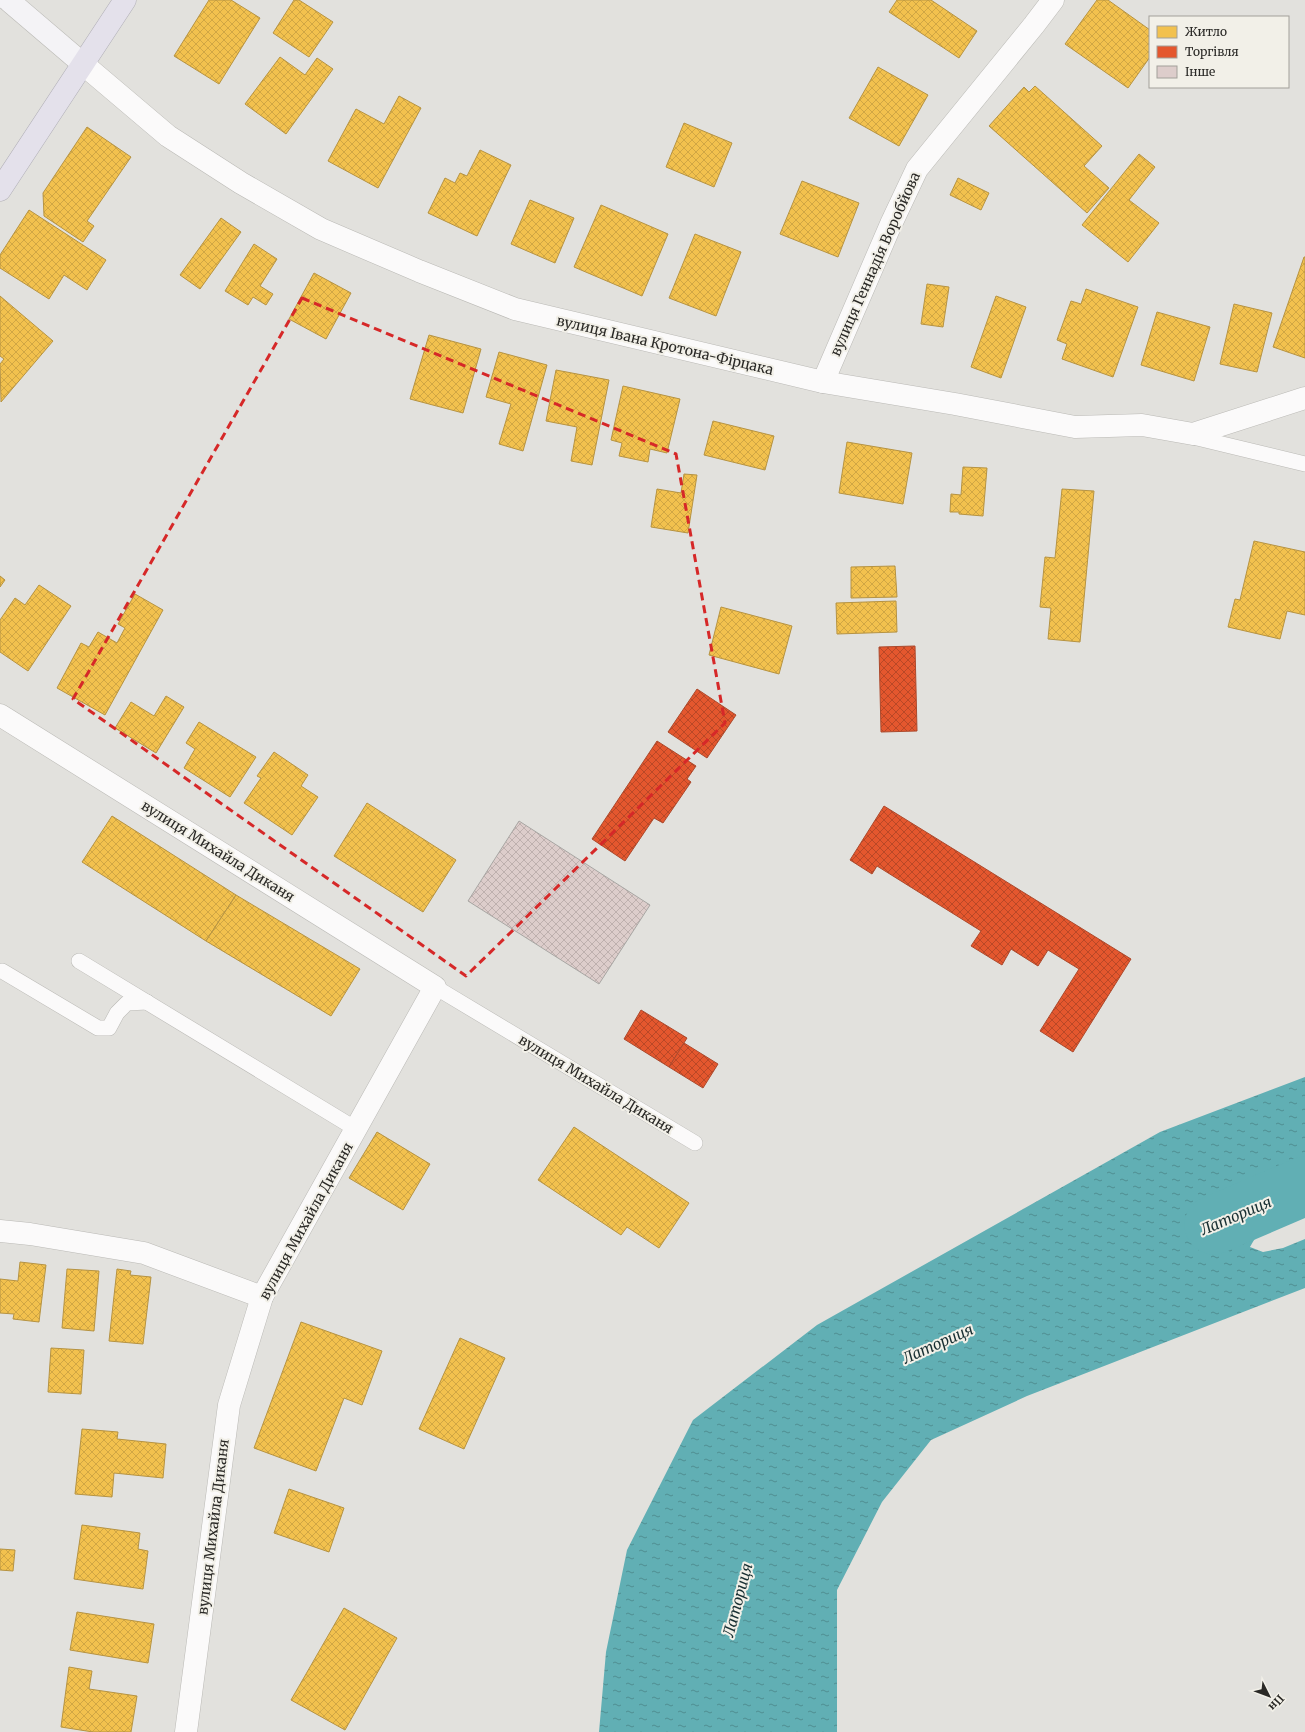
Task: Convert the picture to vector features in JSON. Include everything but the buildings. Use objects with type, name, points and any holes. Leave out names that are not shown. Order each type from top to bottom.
[{"type":"highway","points":[[0,190],[125,0]]},
{"type":"street","points":[[8,0],[83,64]]},
{"type":"street","name":"вулиця Геннадія Воробйова","points":[[823,382],[916,169],[1053,0]]},
{"type":"street","name":"вулиця Івана Кротона-Фірцака","points":[[83,64],[168,136],[240,183],[320,229],[515,309],[823,382],[955,404],[1075,427],[1142,425],[1193,434],[1305,398]]},
{"type":"street","name":"вулиця Михайла Диканя","points":[[0,715],[435,987],[262,1297],[229,1405],[186,1732]]},
{"type":"street","points":[[0,1231],[30,1234],[144,1253],[262,1297]]},
{"type":"lane","points":[[1142,425],[1305,464]]},
{"type":"lane","points":[[79,961],[356,1129]]},
{"type":"lane","points":[[2,971],[98,1028],[109,1028],[117,1013],[127,1003],[147,1002]]},
{"type":"lane","name":"вулиця Михайла Диканя","points":[[435,987],[696,1143]]},
{"type":"highlighted area","points":[[302,298],[676,454],[725,723],[466,976],[73,699]]},
{"type":"water","points":[[1305,1077],[1305,1180],[1297,1186],[1274,1210],[1250,1247],[1263,1252],[1283,1248],[1305,1239],[1305,1288],[1027,1396],[931,1440],[882,1502],[837,1590],[837,1732],[599,1732],[606,1652],[627,1550],[693,1420],[817,1325],[1160,1132]]},
{"type":"waterway","name":"Латориця","points":[[1214,1225],[1305,1186]]}]
